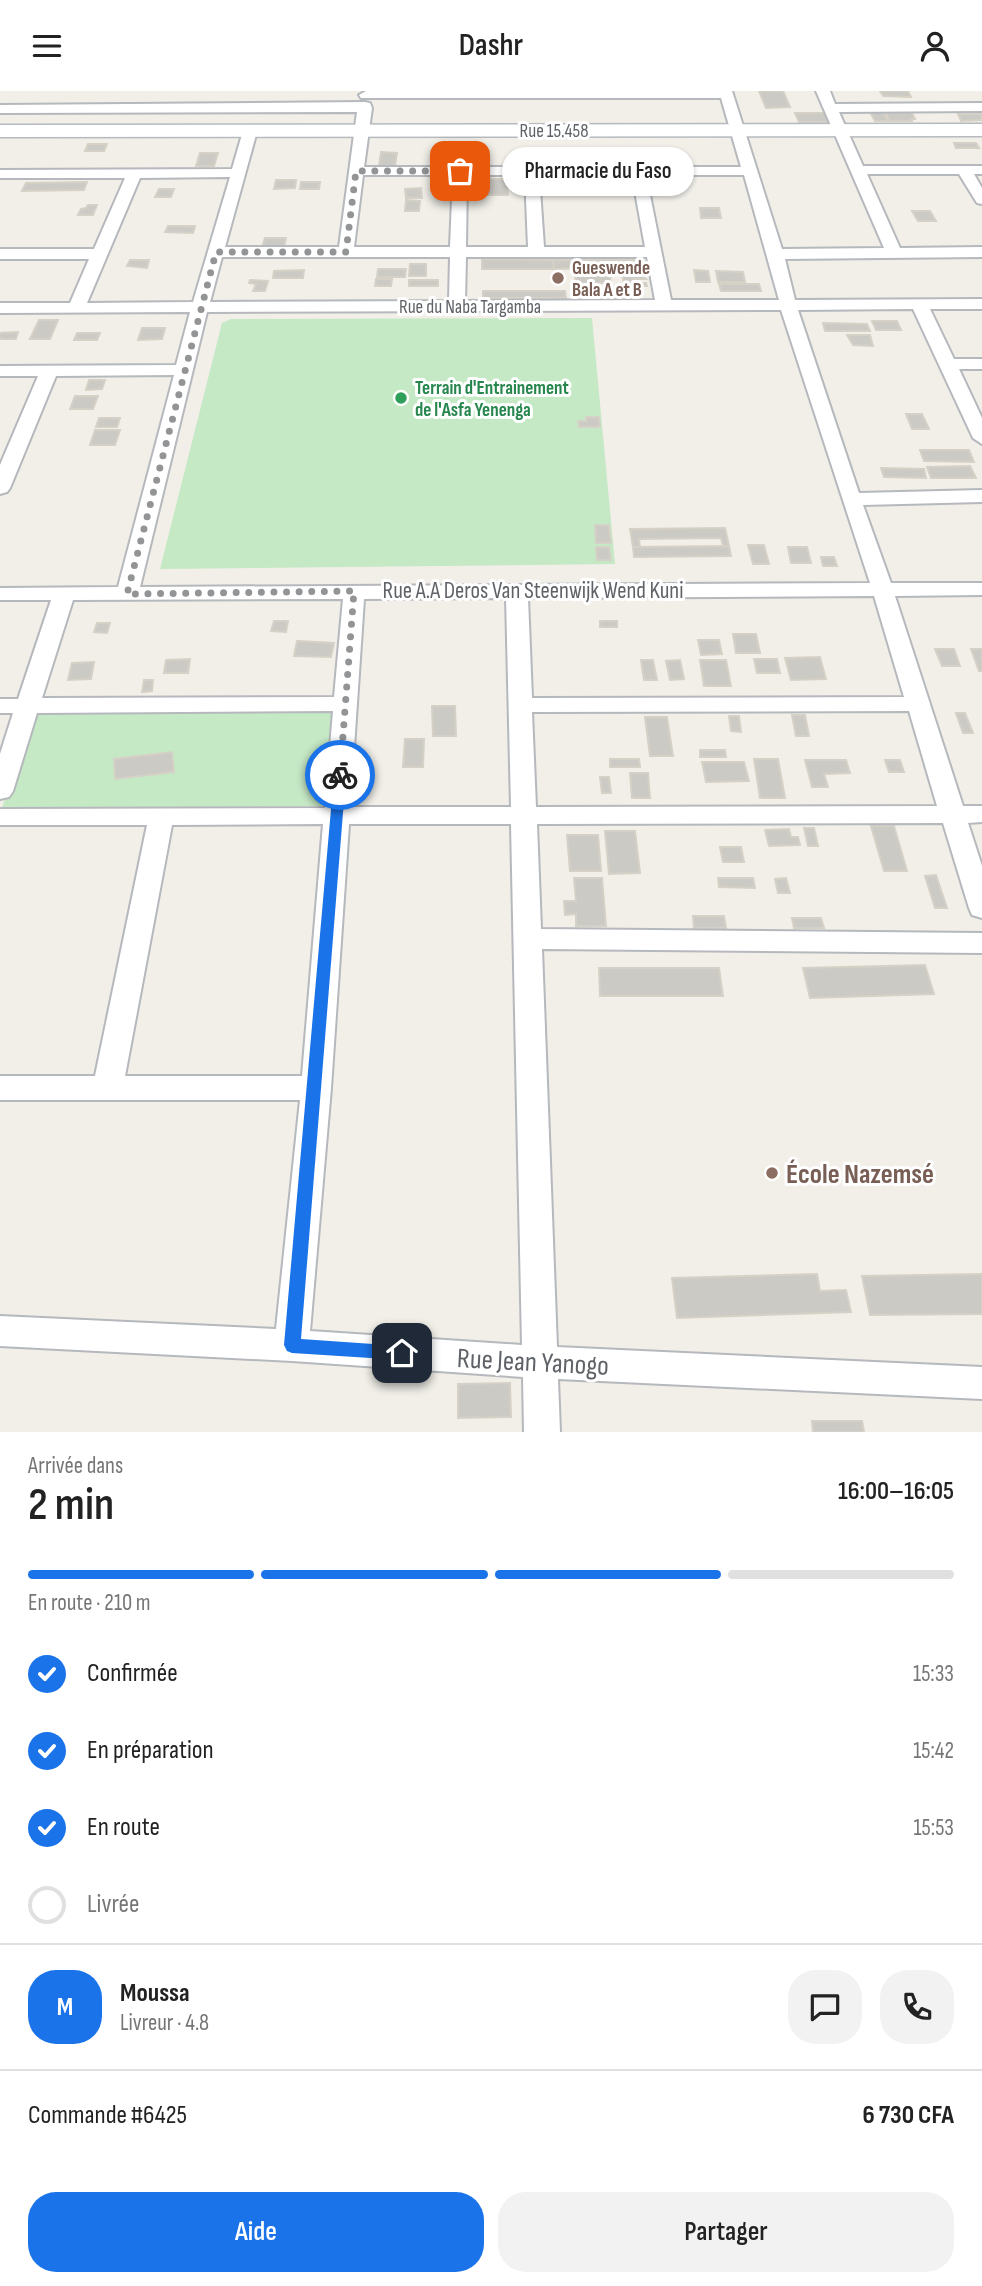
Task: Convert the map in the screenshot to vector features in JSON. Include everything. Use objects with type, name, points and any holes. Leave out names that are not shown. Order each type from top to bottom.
[{"type":"main road","name":"Rue 15.458","points":[[0,131],[982,130]]},
{"type":"street","points":[[67,131],[92,91]]},
{"type":"street","points":[[823,91],[860,170],[894,253]]},
{"type":"street","points":[[0,109],[83,109],[460,93],[725,92],[850,499],[882,588],[982,908]]},
{"type":"street","points":[[346,252],[366,98]]},
{"type":"street","points":[[831,107],[982,107]]},
{"type":"street","points":[[127,594],[200,307],[250,131]]},
{"type":"street","points":[[860,170],[982,170]]},
{"type":"street","points":[[964,170],[982,200]]},
{"type":"street","points":[[356,171],[750,171]]},
{"type":"street","points":[[457,306],[460,171]]},
{"type":"street","points":[[532,171],[537,252]]},
{"type":"street","points":[[638,171],[664,305]]},
{"type":"street","points":[[0,174],[239,173]]},
{"type":"street","points":[[76,308],[134,174]]},
{"type":"street","points":[[216,252],[652,252]]},
{"type":"street","points":[[776,254],[982,252]]},
{"type":"street","points":[[0,254],[99,254]]},
{"type":"street","points":[[919,304],[982,438]]},
{"type":"street","name":"Rue du Naba Targamba","points":[[0,308],[982,304]]},
{"type":"street","points":[[948,364],[982,364]]},
{"type":"street","points":[[0,372],[184,370]]},
{"type":"street","points":[[0,488],[49,372]]},
{"type":"street","points":[[850,499],[982,496]]},
{"type":"street","name":"Rue A.A Deros Van Steenwijk Wend Kuni","points":[[0,594],[982,589]]},
{"type":"street","points":[[517,590],[523,705],[542,1432]]},
{"type":"street","points":[[292,1345],[316,1088],[354,591]]},
{"type":"street","points":[[0,791],[64,594]]},
{"type":"street","points":[[0,706],[345,703]]},
{"type":"street","points":[[523,705],[918,703]]},
{"type":"street","points":[[0,817],[982,814]]},
{"type":"street","points":[[108,1087],[161,817]]},
{"type":"street","points":[[529,939],[982,943]]},
{"type":"street","points":[[0,1088],[316,1088]]},
{"type":"street","name":"Rue Jean Yanogo","points":[[0,1331],[292,1345],[540,1362],[982,1383]]},
{"type":"green space","name":"Terrain d'Entrainement de l'Asfa Yenenga","points":[[592,318],[615,564],[160,569],[222,323],[231,319]]},
{"type":"green space","points":[[333,706],[322,806],[2,808],[34,707]]},
{"type":"building","points":[[759,91],[783,91],[790,107],[766,108]]},
{"type":"building","points":[[880,91],[908,91],[911,97],[883,96]]},
{"type":"building","points":[[869,110],[882,110],[888,121],[875,121]]},
{"type":"building","points":[[795,113],[826,113],[831,122],[799,122]]},
{"type":"building","points":[[886,113],[912,113],[915,119],[890,121]]},
{"type":"building","points":[[958,114],[982,114],[982,120],[961,121]]},
{"type":"building","points":[[954,143],[976,143],[979,148],[956,148]]},
{"type":"building","points":[[88,144],[107,144],[104,151],[85,151]]},
{"type":"building","points":[[381,152],[397,153],[395,166],[379,166]]},
{"type":"building","points":[[200,153],[218,153],[214,166],[196,166]]},
{"type":"building","points":[[482,179],[507,179],[508,195],[483,195]]},
{"type":"building","points":[[276,180],[296,180],[295,188],[274,189]]},
{"type":"building","points":[[87,182],[84,190],[22,191],[26,183]]},
{"type":"building","points":[[301,182],[320,182],[319,189],[300,189]]},
{"type":"building","points":[[421,188],[422,198],[406,198],[405,189]]},
{"type":"building","points":[[159,189],[174,189],[171,197],[155,197]]},
{"type":"building","points":[[406,200],[420,201],[419,211],[405,211]]},
{"type":"building","points":[[88,205],[97,205],[93,215],[78,215],[81,209]]},
{"type":"building","points":[[700,208],[719,208],[721,218],[701,218]]},
{"type":"building","points":[[912,211],[930,211],[936,221],[918,221]]},
{"type":"building","points":[[168,226],[195,226],[193,233],[165,232]]},
{"type":"building","points":[[265,238],[286,238],[284,247],[262,247]]},
{"type":"building","points":[[482,259],[553,260],[554,269],[482,269]]},
{"type":"building","points":[[130,260],[149,260],[147,268],[127,266]]},
{"type":"building","points":[[553,260],[634,260],[635,267],[554,269]]},
{"type":"building","points":[[410,264],[426,264],[426,276],[409,276]]},
{"type":"building","points":[[378,269],[406,269],[405,277],[377,277]]},
{"type":"building","points":[[621,269],[644,269],[645,272],[639,272],[646,279],[634,279],[634,283],[646,283],[647,286],[641,286],[642,290],[625,290]]},
{"type":"building","points":[[304,270],[303,278],[273,278],[274,271]]},
{"type":"building","points":[[694,270],[708,271],[710,282],[696,282]]},
{"type":"building","points":[[716,271],[743,272],[745,282],[718,282]]},
{"type":"building","points":[[575,276],[610,276],[611,283],[576,283]]},
{"type":"building","points":[[376,279],[392,279],[391,286],[375,286]]},
{"type":"building","points":[[250,280],[268,281],[265,291],[253,291],[256,284],[249,283]]},
{"type":"building","points":[[409,280],[438,280],[438,286],[409,286]]},
{"type":"building","points":[[719,284],[759,284],[761,291],[721,291]]},
{"type":"building","points":[[483,291],[565,291],[566,298],[483,298]]},
{"type":"building","points":[[39,320],[58,320],[50,339],[30,339]]},
{"type":"building","points":[[872,321],[897,321],[901,330],[876,330]]},
{"type":"building","points":[[823,323],[867,324],[870,331],[825,331]]},
{"type":"building","points":[[142,328],[165,328],[162,339],[138,340]]},
{"type":"building","points":[[18,332],[16,339],[0,339],[0,333]]},
{"type":"building","points":[[77,333],[100,333],[97,340],[74,340]]},
{"type":"building","points":[[847,335],[870,335],[873,346],[853,345]]},
{"type":"building","points":[[89,380],[105,380],[102,389],[86,390]]},
{"type":"building","points":[[75,396],[98,396],[93,409],[70,409]]},
{"type":"building","points":[[906,414],[922,414],[929,429],[912,429]]},
{"type":"building","points":[[586,417],[599,417],[600,427],[579,427],[578,421],[586,421]]},
{"type":"building","points":[[99,418],[120,418],[117,427],[96,427]]},
{"type":"building","points":[[95,430],[120,430],[115,445],[90,445]]},
{"type":"building","points":[[920,450],[969,450],[974,462],[924,461]]},
{"type":"building","points":[[970,466],[976,478],[931,478],[927,467]]},
{"type":"building","points":[[881,468],[924,469],[926,478],[884,477]]},
{"type":"building","points":[[595,525],[609,525],[611,543],[596,543]]},
{"type":"building","points":[[725,528],[729,546],[723,546],[721,538],[639,539],[640,547],[633,547],[630,529]]},
{"type":"building","points":[[748,545],[764,545],[769,564],[753,564]]},
{"type":"building","points":[[729,546],[731,556],[634,557],[633,547]]},
{"type":"building","points":[[596,547],[609,547],[611,560],[597,560]]},
{"type":"building","points":[[788,547],[807,547],[811,563],[791,563]]},
{"type":"building","points":[[821,557],[834,557],[837,566],[823,566]]},
{"type":"building","points":[[274,621],[288,621],[286,632],[271,631]]},
{"type":"building","points":[[600,621],[617,621],[617,627],[600,627]]},
{"type":"building","points":[[97,623],[110,623],[107,633],[94,632]]},
{"type":"building","points":[[733,634],[756,634],[760,653],[736,653]]},
{"type":"building","points":[[698,640],[719,640],[722,654],[701,655]]},
{"type":"building","points":[[297,641],[334,643],[331,657],[294,656]]},
{"type":"building","points":[[935,649],[954,649],[960,666],[942,666]]},
{"type":"building","points":[[971,649],[982,649],[982,671],[979,671]]},
{"type":"building","points":[[820,657],[826,679],[791,680],[785,658]]},
{"type":"building","points":[[190,659],[188,673],[164,673],[166,660]]},
{"type":"building","points":[[754,659],[777,659],[780,673],[757,673]]},
{"type":"building","points":[[641,660],[653,660],[657,680],[644,680]]},
{"type":"building","points":[[680,660],[684,679],[670,680],[666,661]]},
{"type":"building","points":[[700,660],[726,660],[731,686],[704,686]]},
{"type":"building","points":[[94,662],[91,679],[68,680],[72,663]]},
{"type":"building","points":[[144,680],[153,680],[152,691],[142,692]]},
{"type":"building","points":[[432,706],[455,706],[456,736],[433,736]]},
{"type":"building","points":[[956,713],[965,713],[973,733],[963,733]]},
{"type":"building","points":[[792,715],[805,715],[809,736],[796,736]]},
{"type":"building","points":[[729,716],[739,716],[741,732],[731,731]]},
{"type":"building","points":[[645,717],[667,717],[673,756],[650,756]]},
{"type":"building","points":[[405,739],[424,739],[423,767],[403,767]]},
{"type":"building","points":[[700,750],[725,750],[726,757],[700,757]]},
{"type":"building","points":[[172,752],[174,772],[115,779],[114,759]]},
{"type":"building","points":[[610,759],[639,759],[640,767],[610,767]]},
{"type":"building","points":[[754,759],[778,759],[785,798],[760,798]]},
{"type":"building","points":[[805,760],[846,760],[850,773],[824,774],[828,787],[812,787]]},
{"type":"building","points":[[885,760],[900,760],[904,772],[889,772]]},
{"type":"building","points":[[702,762],[744,762],[749,781],[706,782]]},
{"type":"building","points":[[630,773],[648,773],[650,798],[632,798]]},
{"type":"building","points":[[600,777],[609,777],[611,793],[602,793]]},
{"type":"building","points":[[871,826],[894,826],[907,871],[884,871]]},
{"type":"building","points":[[804,828],[814,828],[818,846],[808,846]]},
{"type":"building","points":[[789,829],[791,837],[798,837],[800,845],[769,846],[765,830]]},
{"type":"building","points":[[605,831],[635,831],[640,873],[609,874]]},
{"type":"building","points":[[567,835],[598,835],[601,871],[570,871]]},
{"type":"building","points":[[720,847],[741,847],[744,862],[723,862]]},
{"type":"building","points":[[936,875],[947,908],[935,908],[925,876]]},
{"type":"building","points":[[574,878],[602,878],[606,926],[576,926],[576,914],[565,915],[564,901],[576,901]]},
{"type":"building","points":[[718,878],[753,878],[755,888],[719,887]]},
{"type":"building","points":[[786,878],[790,893],[778,893],[775,879]]},
{"type":"building","points":[[693,916],[724,916],[726,928],[694,928]]},
{"type":"building","points":[[792,918],[821,918],[824,928],[794,928]]},
{"type":"building","points":[[925,965],[934,994],[810,998],[803,968]]},
{"type":"building","points":[[599,968],[719,968],[723,996],[600,996]]},
{"type":"building","points":[[817,1274],[820,1291],[846,1290],[851,1312],[677,1318],[672,1278]]},
{"type":"building","points":[[982,1274],[982,1314],[870,1315],[862,1276]]},
{"type":"building","points":[[510,1383],[511,1417],[458,1418],[458,1384]]},
{"type":"building","points":[[812,1421],[862,1421],[864,1432],[813,1432]]},
{"type":"way so far","points":[[340,775],[354,591],[127,594],[216,252],[346,252],[356,171],[460,171]]},
{"type":"place","name":"Pharmacie du Faso","points":[[460,171]]},
{"type":"place","name":"Gueswende Bala A et B","points":[[558,278]]},
{"type":"place","name":"Terrain d'Entrainement de l'Asfa Yenenga","points":[[401,398]]},
{"type":"place","name":"École Nazemsé","points":[[772,1173]]},
{"type":"route","points":[[340,775],[316,1088],[292,1345],[402,1353]]}]
